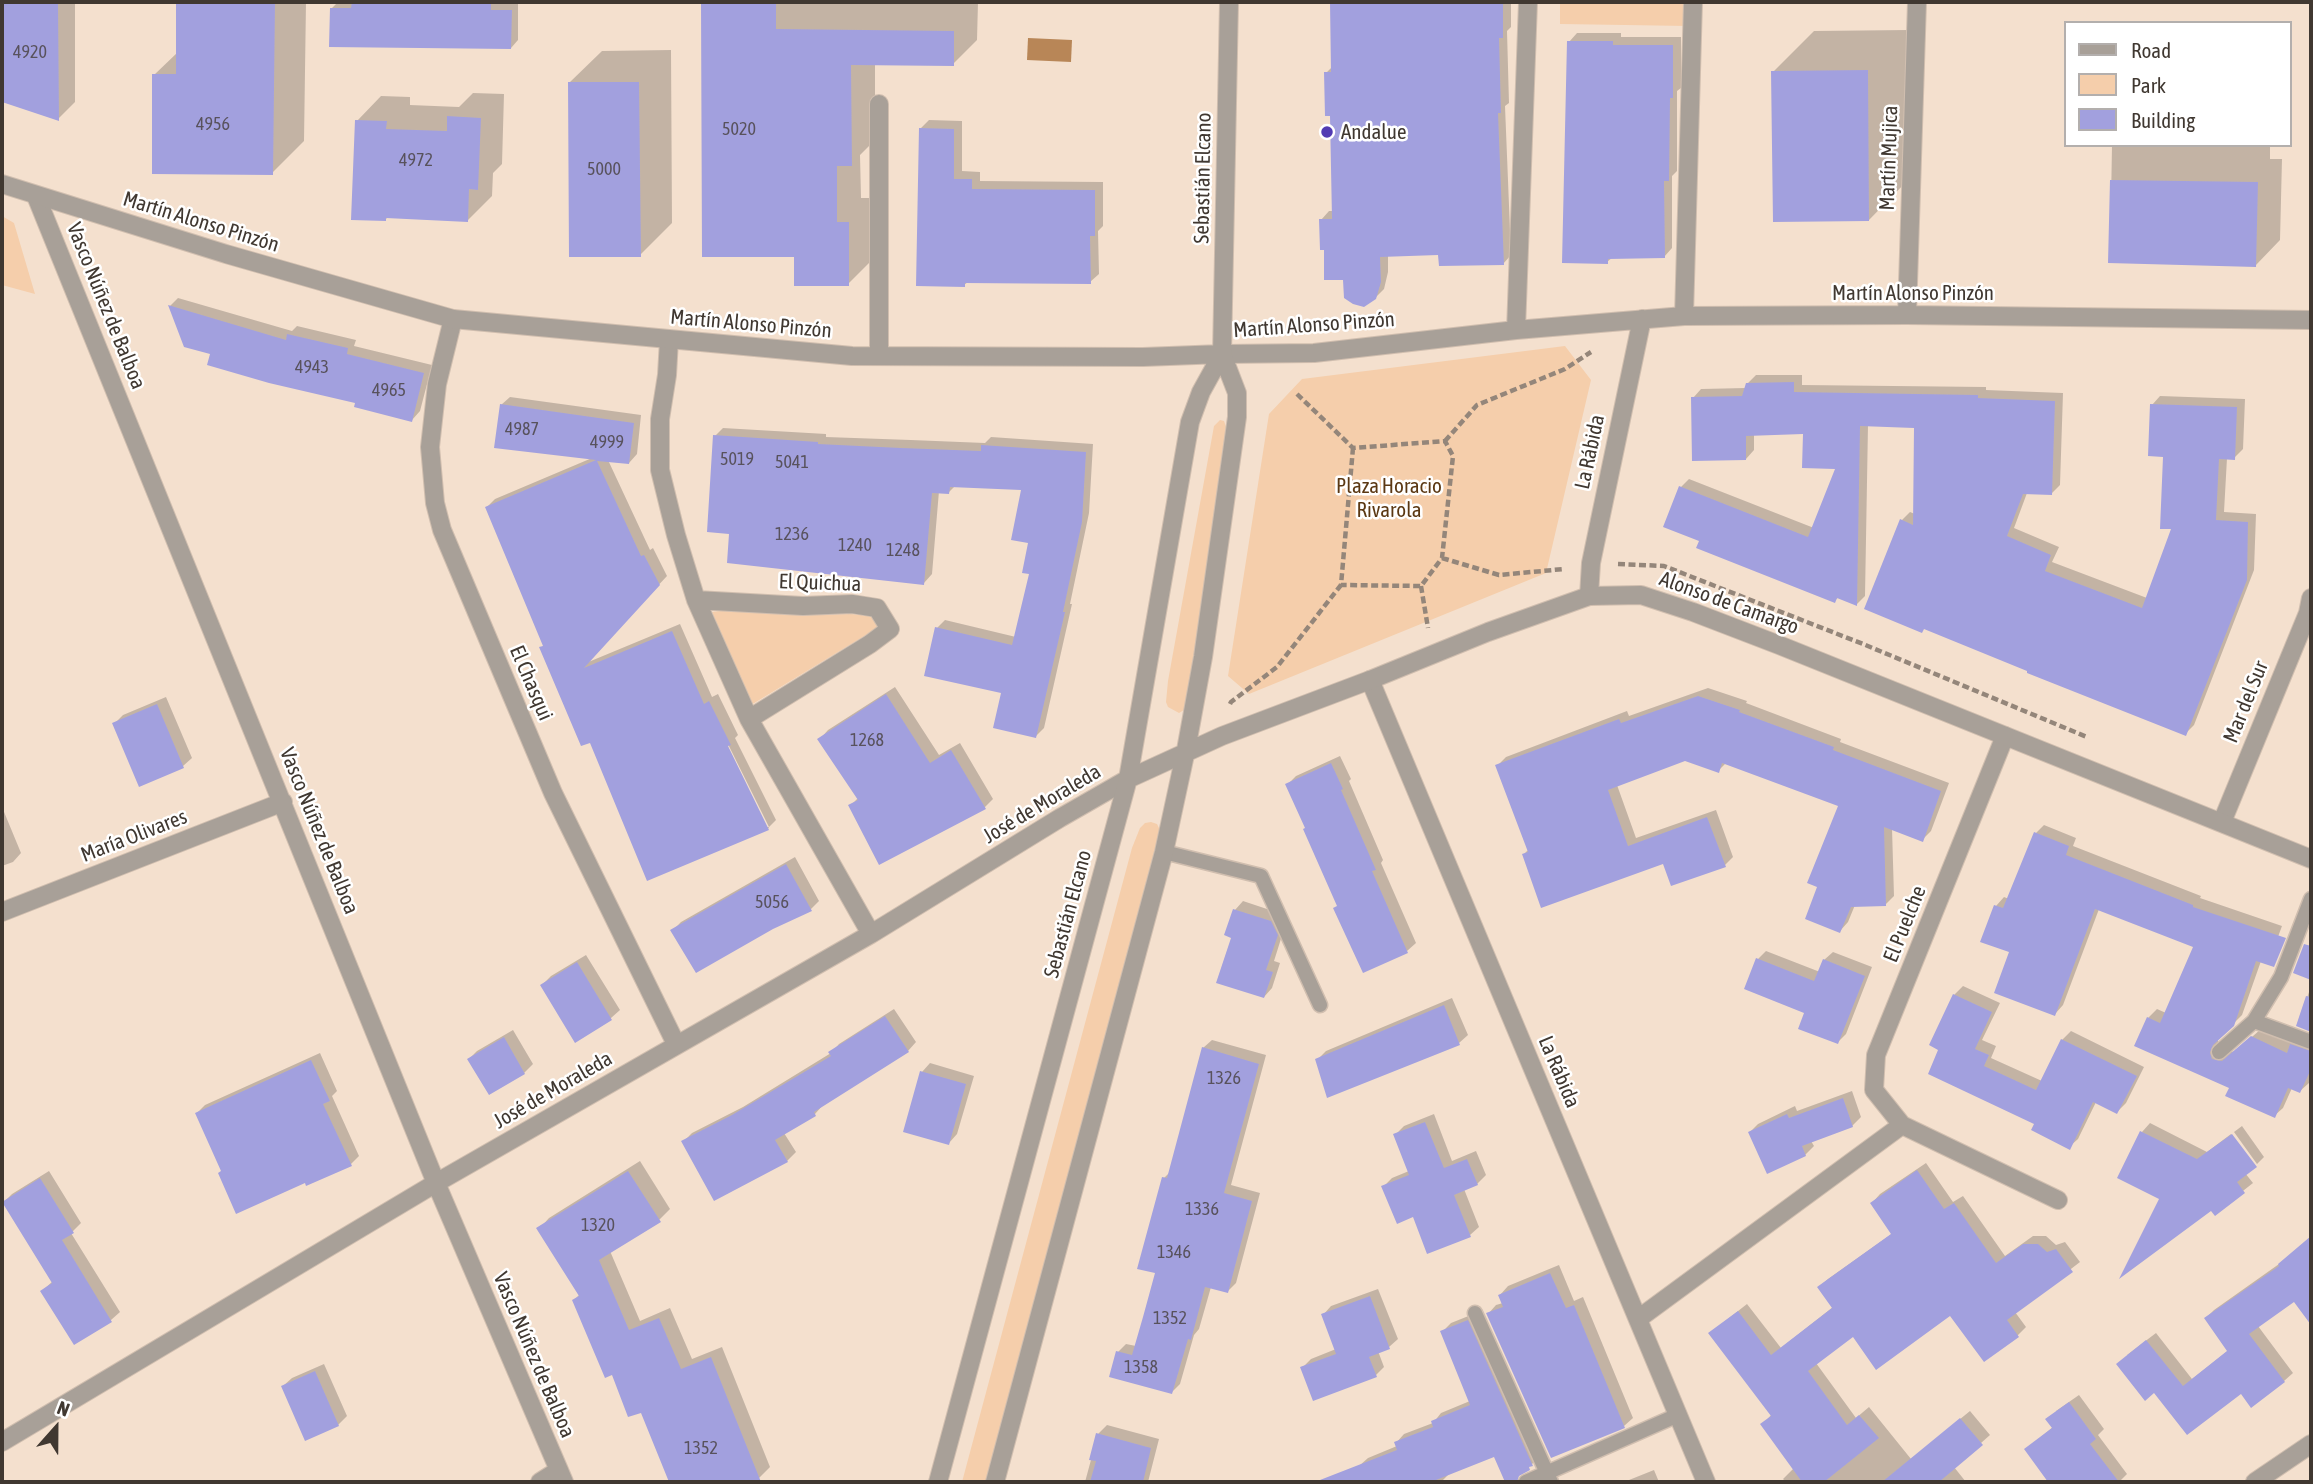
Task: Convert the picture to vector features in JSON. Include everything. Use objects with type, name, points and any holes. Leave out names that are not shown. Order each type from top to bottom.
[{"type":"street","name":"Sebastián Elcano","points":[[995,1482],[1164,852],[1203,657],[1237,417],[1237,393],[1222,354],[1229,2]]},
{"type":"street","points":[[1516,330],[1528,2]]},
{"type":"street","points":[[1684,316],[1693,2]]},
{"type":"street","name":"Martín Mujica","points":[[1908,315],[1917,2]]},
{"type":"street","points":[[879,104],[879,356]]},
{"type":"street","name":"Martín Alonso Pinzón","points":[[2,184],[453,319],[852,356],[1153,357],[1314,353],[1516,330],[1684,316],[1908,315],[2311,320]]},
{"type":"street","name":"Vasco Núñez de Balboa","points":[[36,196],[436,1183],[561,1476]]},
{"type":"street","name":"El Chasqui","points":[[453,319],[437,384],[430,447],[435,503],[442,530],[552,793],[676,1044]]},
{"type":"street","name":"La Rábida","points":[[1589,596],[1591,563],[1642,319]]},
{"type":"street","points":[[669,340],[660,419],[660,470],[696,600],[749,719],[871,934]]},
{"type":"street","name":"Sebastián Elcano","points":[[938,1482],[1128,779],[1191,422],[1201,392],[1222,354]]},
{"type":"street","name":"Alonso de Camargo","points":[[1128,779],[1186,750],[1370,680],[1433,653],[1589,596],[1641,596],[1693,611],[2311,859]]},
{"type":"street","name":"Mar del Sur","points":[[2221,822],[2308,613],[2311,598]]},
{"type":"street","name":"El Quichua","points":[[696,600],[803,606],[852,604],[877,608],[890,629],[870,645],[749,719]]},
{"type":"street","name":"La Rábida","points":[[1370,680],[1706,1482]]},
{"type":"street","name":"El Puelche","points":[[2005,736],[1876,1055],[1874,1090],[1902,1125],[2058,1200]]},
{"type":"street","name":"José de Moraleda","points":[[2,1442],[436,1183],[871,934],[1128,779]]},
{"type":"street","name":"María Olivares","points":[[2,912],[283,802]]},
{"type":"street","points":[[1638,1319],[1902,1125]]},
{"type":"street","points":[[2255,1482],[2311,1444]]},
{"type":"street","points":[[540,1482],[561,1476]]},
{"type":"lane","points":[[1164,852],[1261,876],[1320,1005]]},
{"type":"lane","points":[[2219,1052],[2254,1021],[2281,977],[2311,900]]},
{"type":"lane","points":[[2254,1021],[2311,1042]]},
{"type":"lane","points":[[1475,1314],[1548,1478]]},
{"type":"lane","points":[[1526,1482],[1548,1478],[1678,1415]]},
{"type":"path","points":[[1297,394],[1353,449],[1445,441],[1477,405],[1565,369],[1598,348]]},
{"type":"path","points":[[1433,653],[1421,586],[1442,558],[1453,456],[1445,441]]},
{"type":"path","points":[[1222,736],[1231,702],[1277,667],[1341,585],[1353,449]]},
{"type":"path","points":[[1442,558],[1499,575],[1554,571]]},
{"type":"path","points":[[1341,585],[1421,586]]},
{"type":"green space","points":[[1560,2],[1687,2],[1689,26],[1560,24]]},
{"type":"green space","points":[[2,216],[14,223],[35,294],[2,285]]},
{"type":"green space","name":"Plaza Horacio Rivarola","points":[[1565,346],[1591,380],[1546,573],[1249,694],[1228,676],[1269,414],[1302,379]]},
{"type":"green space","points":[[1220,420],[1224,421],[1226,427],[1189,696],[1184,710],[1179,713],[1168,707],[1166,702],[1168,681],[1214,426]]},
{"type":"green space","points":[[729,610],[872,616],[879,627],[751,705],[712,612]]},
{"type":"green space","points":[[1151,822],[1157,824],[1160,830],[986,1482],[962,1482],[1132,848],[1140,828]]},
{"type":"shaded area","points":[[1028,38],[1072,40],[1071,62],[1027,60]]},
{"type":"building","points":[[2,2],[58,2],[59,121],[2,102]]},
{"type":"building","points":[[176,2],[275,2],[273,175],[152,174],[152,74],[176,74]]},
{"type":"building","points":[[352,2],[491,2],[491,10],[512,10],[511,49],[329,47],[330,8],[351,8]]},
{"type":"building","points":[[701,2],[776,2],[776,29],[954,31],[954,66],[851,65],[852,166],[837,166],[837,222],[849,222],[849,286],[794,286],[794,257],[702,257]]},
{"type":"building","points":[[1330,2],[1503,2],[1503,38],[1499,38],[1501,113],[1498,113],[1504,265],[1439,266],[1438,255],[1380,257],[1381,282],[1376,299],[1364,307],[1344,298],[1343,280],[1324,280],[1324,250],[1320,250],[1319,219],[1332,219],[1330,116],[1325,116],[1324,72],[1331,72]]},
{"type":"building","points":[[1567,41],[1613,41],[1613,45],[1673,45],[1669,181],[1664,181],[1665,258],[1608,259],[1608,264],[1562,263]]},
{"type":"building","points":[[1868,70],[1869,221],[1773,222],[1771,71]]},
{"type":"building","points":[[568,82],[639,82],[641,257],[569,257]]},
{"type":"building","points":[[447,116],[481,118],[478,190],[469,189],[468,222],[386,218],[386,221],[351,220],[355,120],[387,121],[386,129],[447,131]]},
{"type":"building","points":[[919,128],[954,129],[954,179],[972,179],[972,189],[1095,190],[1095,236],[1090,236],[1091,284],[965,283],[965,287],[916,286]]},
{"type":"building","points":[[2110,180],[2258,182],[2256,267],[2108,263]]},
{"type":"building","points":[[168,305],[286,340],[287,334],[348,348],[347,354],[424,373],[412,422],[354,407],[355,403],[207,365],[210,354],[184,347]]},
{"type":"building","points":[[1794,382],[1794,392],[1978,395],[1978,398],[2055,401],[2052,495],[2023,494],[2007,536],[2051,555],[2045,571],[2142,608],[2171,529],[2160,529],[2163,457],[2148,456],[2150,404],[2237,407],[2235,460],[2219,459],[2216,520],[2248,522],[2247,580],[2186,736],[1924,629],[1922,633],[1864,609],[1900,519],[1913,525],[1914,428],[1860,426],[1857,606],[1837,598],[1835,603],[1696,548],[1699,541],[1663,527],[1679,486],[1808,537],[1835,469],[1802,468],[1803,434],[1746,436],[1746,460],[1692,461],[1691,397],[1742,396],[1746,383]]},
{"type":"building","points":[[500,404],[634,423],[629,464],[597,461],[641,556],[644,555],[660,585],[584,668],[672,631],[704,704],[709,701],[769,830],[647,881],[590,743],[581,746],[485,507],[596,460],[494,448]]},
{"type":"building","points":[[713,435],[901,448],[981,451],[981,445],[1086,452],[1082,522],[1065,612],[1036,738],[993,728],[1001,693],[924,676],[935,627],[1012,645],[1029,574],[1022,573],[1028,543],[1011,540],[1021,490],[950,487],[949,494],[932,493],[924,585],[727,563],[729,534],[707,532]]},
{"type":"building","points":[[886,694],[930,763],[951,750],[986,809],[879,865],[848,805],[858,800],[817,739]]},
{"type":"building","points":[[1698,696],[1740,710],[1739,712],[1834,747],[1833,750],[1941,791],[1923,842],[1884,827],[1886,906],[1851,907],[1840,933],[1805,919],[1817,887],[1807,883],[1838,806],[1722,763],[1719,773],[1685,761],[1608,790],[1628,846],[1707,817],[1726,867],[1671,886],[1663,864],[1541,908],[1522,854],[1528,852],[1495,765],[1619,719],[1621,723]]},
{"type":"building","points":[[157,704],[184,768],[139,787],[112,723]]},
{"type":"building","points":[[1331,763],[1376,870],[1372,871],[1408,953],[1363,973],[1333,908],[1337,906],[1285,784]]},
{"type":"building","points":[[2034,832],[2069,846],[2066,855],[2193,907],[2286,938],[2274,967],[2256,961],[2234,1026],[2213,1045],[2210,1053],[2212,1059],[2222,1061],[2251,1036],[2287,1053],[2290,1044],[2311,1051],[2311,1069],[2300,1093],[2288,1088],[2275,1118],[2225,1096],[2229,1088],[2134,1046],[2147,1017],[2160,1023],[2193,947],[2095,909],[2055,1016],[1994,993],[2009,952],[1980,942],[1994,905],[2003,908]]},
{"type":"building","points":[[786,864],[812,911],[773,929],[696,973],[670,930]]},
{"type":"building","points":[[1233,909],[1271,921],[1278,935],[1266,970],[1273,972],[1264,998],[1216,983],[1231,938],[1224,935]]},
{"type":"building","points":[[2304,944],[2311,946],[2311,980],[2293,973]]},
{"type":"building","points":[[1756,958],[1814,981],[1823,959],[1865,976],[1838,1044],[1798,1029],[1804,1013],[1744,989]]},
{"type":"building","points":[[577,962],[612,1020],[575,1043],[540,985]]},
{"type":"building","points":[[1953,994],[1992,1012],[1975,1049],[1989,1055],[1984,1066],[2036,1090],[2061,1039],[2137,1076],[2117,1114],[2093,1102],[2070,1150],[2031,1130],[2034,1124],[1928,1074],[1938,1050],[1929,1045]]},
{"type":"building","points":[[2306,996],[2311,997],[2311,1032],[2296,1026]]},
{"type":"building","points":[[1444,1005],[1460,1045],[1327,1098],[1315,1059]]},
{"type":"building","points":[[885,1016],[909,1052],[814,1112],[816,1116],[775,1140],[788,1162],[714,1201],[681,1141],[732,1115],[831,1056],[828,1052]]},
{"type":"building","points":[[504,1037],[525,1074],[489,1095],[467,1059]]},
{"type":"building","points":[[1202,1047],[1259,1064],[1224,1193],[1252,1201],[1228,1293],[1205,1287],[1191,1340],[1188,1339],[1172,1394],[1109,1377],[1116,1351],[1132,1355],[1143,1317],[1155,1273],[1137,1269],[1162,1177],[1167,1178]]},
{"type":"building","points":[[311,1060],[330,1101],[323,1104],[352,1166],[306,1186],[305,1183],[236,1214],[218,1173],[221,1171],[195,1113]]},
{"type":"building","points":[[920,1071],[966,1084],[949,1145],[903,1132]]},
{"type":"building","points":[[1843,1098],[1853,1127],[1802,1146],[1806,1156],[1767,1174],[1748,1132],[1787,1114],[1789,1118]]},
{"type":"building","points":[[1425,1122],[1444,1168],[1467,1159],[1478,1185],[1454,1195],[1471,1237],[1427,1254],[1413,1217],[1397,1224],[1381,1186],[1409,1175],[1393,1134]]},
{"type":"building","points":[[2140,1131],[2197,1159],[2232,1134],[2257,1167],[2237,1182],[2245,1193],[2215,1216],[2211,1211],[2119,1279],[2159,1199],[2117,1178]]},
{"type":"building","points":[[1917,1170],[1944,1209],[1954,1203],[1996,1263],[2023,1244],[2038,1244],[2047,1252],[2056,1249],[2073,1272],[2007,1320],[2019,1337],[1984,1362],[1950,1316],[1876,1370],[1853,1337],[1808,1371],[1847,1425],[1859,1415],[1879,1438],[1824,1482],[1802,1482],[1760,1424],[1771,1416],[1708,1333],[1738,1311],[1771,1355],[1832,1308],[1817,1287],[1891,1234],[1870,1203]]},
{"type":"building","points":[[628,1171],[661,1222],[599,1260],[629,1330],[659,1318],[681,1369],[711,1357],[761,1482],[669,1482],[641,1413],[628,1417],[612,1375],[605,1378],[572,1300],[579,1296],[536,1228]]},
{"type":"building","points":[[40,1178],[74,1233],[62,1240],[112,1322],[74,1345],[40,1291],[52,1283],[2,1202]]},
{"type":"building","points":[[2311,1236],[2311,1325],[2294,1302],[2249,1334],[2285,1382],[2251,1408],[2241,1394],[2187,1435],[2154,1393],[2145,1401],[2116,1364],[2146,1340],[2183,1386],[2227,1351],[2204,1318],[2279,1266],[2278,1264]]},
{"type":"building","points":[[1550,1273],[1566,1308],[1574,1305],[1625,1428],[1551,1458],[1486,1313],[1503,1307],[1498,1295]]},
{"type":"building","points":[[1370,1296],[1390,1349],[1369,1357],[1377,1377],[1313,1401],[1300,1367],[1336,1354],[1321,1314]]},
{"type":"building","points":[[1468,1320],[1533,1466],[1529,1467],[1530,1470],[1519,1476],[1517,1482],[1505,1482],[1494,1457],[1431,1482],[1321,1482],[1320,1480],[1397,1450],[1394,1442],[1433,1427],[1431,1421],[1470,1405],[1440,1331]]},
{"type":"building","points":[[315,1371],[339,1426],[305,1441],[281,1386]]},
{"type":"building","points":[[2069,1402],[2096,1439],[2090,1444],[2119,1482],[2048,1482],[2024,1449],[2052,1428],[2045,1419]]},
{"type":"building","points":[[1960,1418],[1983,1445],[1939,1482],[1882,1482]]},
{"type":"building","points":[[1096,1433],[1151,1448],[1143,1482],[1090,1482],[1096,1461],[1089,1460]]},
{"type":"place","name":"Andalue","points":[[1327,132]]}]
